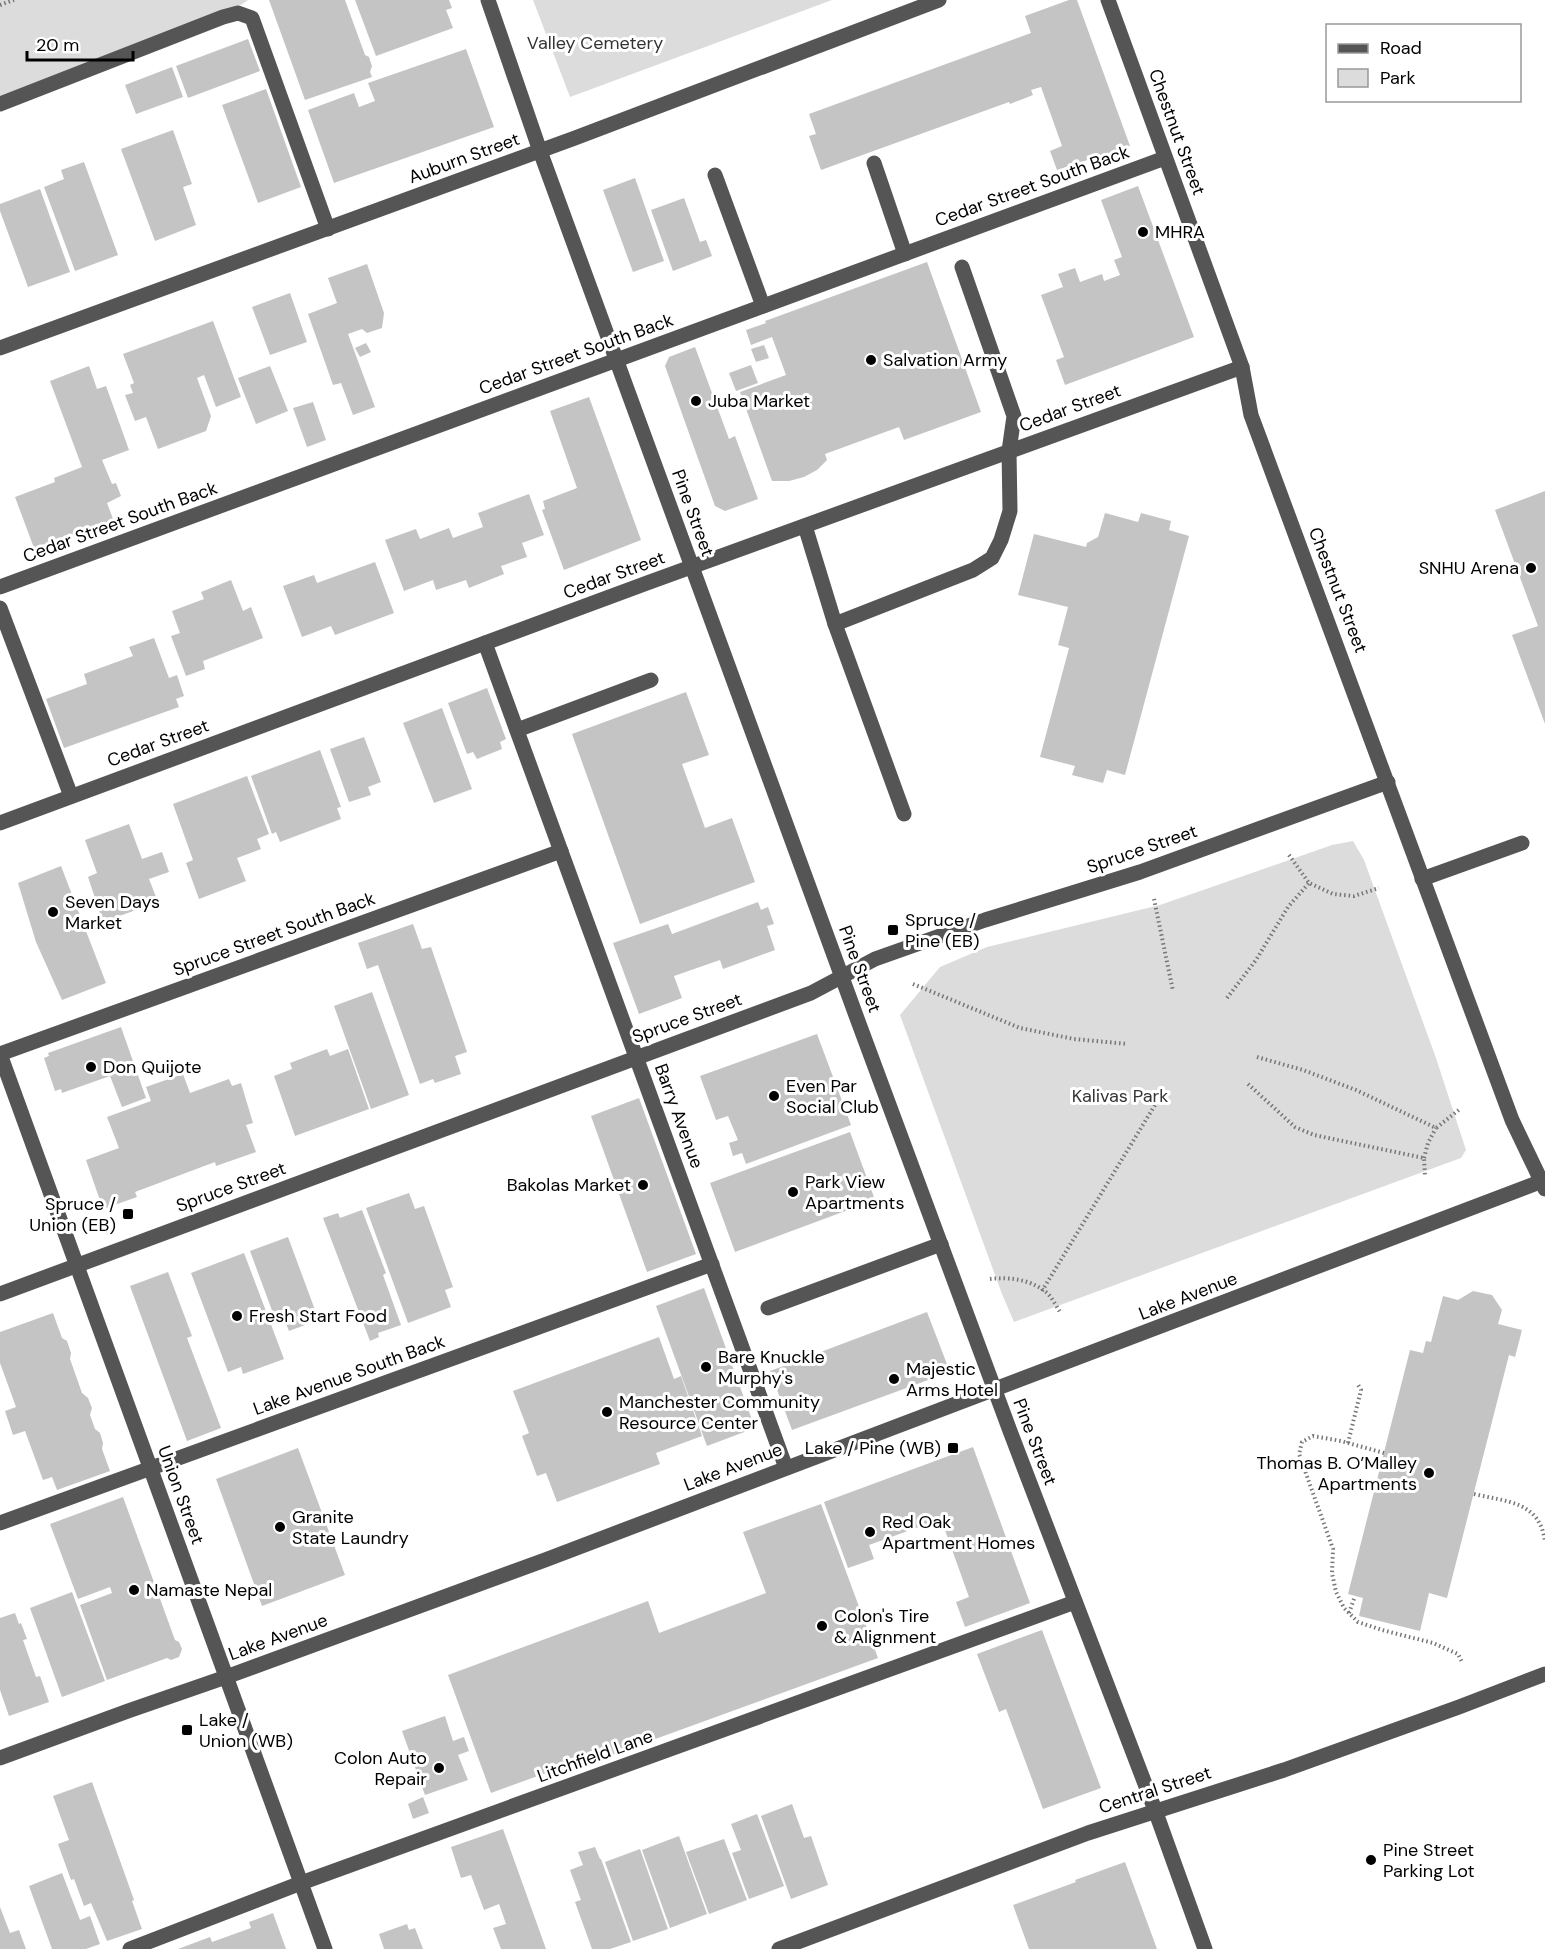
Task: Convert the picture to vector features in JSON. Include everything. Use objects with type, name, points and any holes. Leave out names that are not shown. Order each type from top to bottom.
[{"type":"street","name":"Pine Street","points":[[488,0],[540,151],[842,976],[1205,1949]]},
{"type":"street","name":"Auburn Street","points":[[0,348],[540,151],[939,0]]},
{"type":"street","name":"Chestnut Street","points":[[1108,0],[1242,367],[1251,415],[1512,1120],[1544,1184]]},
{"type":"street","points":[[0,104],[224,17],[238,14],[252,18],[328,229]]},
{"type":"street","name":"Cedar Street South Back","points":[[0,587],[1166,158]]},
{"type":"street","points":[[874,163],[905,254]]},
{"type":"street","points":[[715,175],[764,306]]},
{"type":"street","points":[[836,624],[973,570],[992,558],[1001,540],[1010,510],[1009,451],[1014,416],[962,267]]},
{"type":"street","name":"Cedar Street","points":[[0,823],[692,567],[1242,367]]},
{"type":"street","points":[[805,526],[836,624],[904,814]]},
{"type":"street","points":[[0,608],[71,796]]},
{"type":"street","name":"Barry Avenue","points":[[485,643],[786,1468]]},
{"type":"street","points":[[517,730],[651,680]]},
{"type":"street","name":"Spruce Street","points":[[0,1294],[811,993],[874,959],[985,920],[1140,872],[1388,782]]},
{"type":"street","points":[[1422,879],[1522,843]]},
{"type":"street","name":"Spruce Street South Back","points":[[0,1054],[561,851]]},
{"type":"street","name":"Union Street","points":[[0,1054],[325,1949]]},
{"type":"street","name":"Lake Avenue","points":[[0,1758],[226,1677],[1544,1184]]},
{"type":"street","points":[[768,1308],[941,1244]]},
{"type":"street","name":"Lake Avenue South Back","points":[[0,1523],[712,1264]]},
{"type":"street","name":"Litchfield Lane","points":[[130,1949],[301,1883],[1075,1602]]},
{"type":"street","name":"Central Street","points":[[779,1949],[1075,1838],[1155,1810],[1284,1770],[1545,1674]]},
{"type":"path","points":[[0,5],[14,0]]},
{"type":"path","points":[[1289,855],[1309,883],[1333,894],[1354,896],[1379,888]]},
{"type":"path","points":[[1227,998],[1256,960],[1288,908],[1309,883]]},
{"type":"path","points":[[1154,899],[1173,990]]},
{"type":"path","points":[[913,984],[1020,1028],[1074,1039],[1128,1044]]},
{"type":"path","points":[[1257,1057],[1303,1070],[1356,1090],[1436,1128]]},
{"type":"path","points":[[1248,1084],[1295,1127],[1314,1135],[1424,1158]]},
{"type":"path","points":[[1042,1291],[1155,1105]]},
{"type":"path","points":[[1425,1176],[1424,1158],[1428,1143],[1436,1128],[1460,1109]]},
{"type":"path","points":[[990,1279],[1011,1277],[1047,1293],[1060,1312]]},
{"type":"path","points":[[1348,1443],[1361,1390],[1357,1383]]},
{"type":"path","points":[[1384,1453],[1313,1436],[1302,1442],[1299,1454],[1333,1549],[1332,1573],[1336,1592],[1344,1608],[1359,1622],[1433,1643],[1458,1654],[1462,1662]]},
{"type":"path","points":[[1474,1494],[1521,1505],[1538,1518],[1545,1542]]},
{"type":"path","points":[[1349,1613],[1355,1596]]},
{"type":"green space","points":[[0,0],[248,0],[223,17],[0,104]]},
{"type":"green space","name":"Valley Cemetery","points":[[533,0],[832,0],[570,97]]},
{"type":"green space","name":"Kalivas Park","points":[[1353,841],[1364,860],[1436,1058],[1466,1150],[1461,1158],[1014,1322],[900,1015],[940,967],[987,947],[1160,905],[1332,845]]},
{"type":"building","points":[[269,0],[345,0],[365,55],[369,57],[372,77],[305,100]]},
{"type":"building","points":[[355,0],[449,0],[452,8],[446,10],[453,28],[376,56]]},
{"type":"building","points":[[1069,0],[1077,0],[1130,146],[1057,170],[1050,151],[1062,146],[1041,87],[1031,90],[1033,95],[1010,104],[1009,102],[821,170],[809,136],[816,134],[809,114],[1031,33],[1025,16]]},
{"type":"building","points":[[248,39],[260,71],[188,98],[176,66]]},
{"type":"building","points":[[466,49],[494,127],[334,183],[308,110],[354,93],[359,107],[375,101],[368,83]]},
{"type":"building","points":[[172,67],[183,97],[136,114],[125,85]]},
{"type":"building","points":[[266,89],[301,187],[258,203],[222,105]]},
{"type":"building","points":[[173,130],[192,184],[183,187],[196,225],[155,241],[121,149]]},
{"type":"building","points":[[84,162],[118,255],[75,271],[44,187],[64,179],[61,170]]},
{"type":"building","points":[[635,178],[664,261],[633,272],[603,190]]},
{"type":"building","points":[[1138,186],[1194,337],[1065,385],[1056,360],[1064,357],[1041,295],[1063,287],[1058,274],[1075,268],[1080,282],[1102,274],[1104,281],[1120,275],[1114,260],[1122,257],[1101,200]]},
{"type":"building","points":[[40,189],[70,272],[28,287],[0,211],[0,204]]},
{"type":"building","points":[[684,198],[700,242],[706,240],[712,256],[673,271],[651,210]]},
{"type":"building","name":"Salvation Army","points":[[927,262],[981,412],[904,440],[899,427],[825,454],[827,460],[817,470],[804,477],[789,481],[772,481],[740,392],[786,375],[772,337],[751,345],[746,330]]},
{"type":"building","points":[[367,264],[384,313],[382,328],[367,333],[362,329],[348,334],[375,407],[353,415],[341,383],[333,385],[308,314],[337,303],[328,278]]},
{"type":"building","points":[[290,293],[307,342],[270,355],[252,307]]},
{"type":"building","points":[[213,321],[241,397],[216,407],[204,375],[197,378],[211,416],[206,431],[158,449],[146,417],[135,421],[125,395],[133,393],[130,385],[134,383],[123,354]]},
{"type":"building","points":[[366,343],[371,352],[360,357],[355,348]]},
{"type":"building","points":[[764,345],[769,358],[756,362],[751,349]]},
{"type":"building","name":"Juba Market","points":[[695,347],[729,439],[735,436],[758,499],[725,511],[715,506],[665,366],[669,357]]},
{"type":"building","points":[[751,365],[758,383],[736,391],[729,373]]},
{"type":"building","points":[[89,366],[97,389],[106,386],[129,450],[102,460],[112,484],[116,483],[121,496],[107,503],[115,524],[75,539],[73,534],[34,548],[15,497],[55,482],[54,478],[82,467],[50,381]]},
{"type":"building","points":[[270,366],[288,411],[256,424],[238,378]]},
{"type":"building","points":[[589,397],[641,540],[564,570],[542,510],[545,509],[543,501],[577,488],[550,411]]},
{"type":"building","points":[[313,402],[326,440],[307,447],[293,408]]},
{"type":"building","name":"SNHU Arena","points":[[1545,491],[1545,724],[1512,635],[1538,626],[1495,510]]},
{"type":"building","points":[[529,494],[544,535],[522,543],[527,557],[501,566],[504,574],[469,588],[466,580],[436,590],[433,580],[404,591],[385,540],[416,529],[420,539],[449,528],[453,538],[483,527],[478,513]]},
{"type":"building","points":[[1105,513],[1138,522],[1141,513],[1171,521],[1169,530],[1189,536],[1125,775],[1107,770],[1103,783],[1072,775],[1075,766],[1040,757],[1069,648],[1058,645],[1068,607],[1018,595],[1034,534],[1086,547],[1087,543],[1098,537]]},
{"type":"building","points":[[375,562],[394,613],[335,635],[331,626],[302,637],[283,586],[314,575],[317,583]]},
{"type":"building","points":[[231,580],[243,611],[251,607],[263,638],[203,661],[205,669],[186,676],[171,636],[180,633],[172,611],[204,599],[201,592]]},
{"type":"building","points":[[154,638],[169,678],[177,675],[184,696],[176,699],[179,707],[64,748],[46,699],[87,684],[84,674],[133,656],[129,647]]},
{"type":"building","points":[[487,688],[506,739],[500,742],[502,749],[477,759],[473,752],[467,754],[448,703]]},
{"type":"building","points":[[686,692],[709,755],[682,764],[705,828],[732,818],[755,882],[640,924],[572,734]]},
{"type":"building","points":[[442,708],[472,789],[434,803],[403,723]]},
{"type":"building","points":[[364,737],[381,782],[368,787],[371,795],[349,802],[330,749]]},
{"type":"building","points":[[320,750],[341,807],[337,808],[341,819],[280,842],[276,832],[272,834],[251,776]]},
{"type":"building","points":[[247,776],[269,834],[257,839],[261,849],[237,858],[246,881],[199,899],[186,863],[193,860],[173,804]]},
{"type":"building","points":[[129,824],[142,859],[162,852],[169,872],[149,879],[158,902],[103,922],[88,877],[97,873],[85,840]]},
{"type":"building","name":"Seven Days Market","points":[[61,866],[106,983],[62,1000],[36,942],[18,883]]},
{"type":"building","points":[[758,902],[761,910],[768,907],[774,924],[767,926],[775,950],[723,969],[720,960],[674,976],[682,998],[639,1014],[613,943],[668,924],[672,934]]},
{"type":"building","points":[[413,924],[422,949],[431,947],[467,1052],[455,1056],[461,1074],[435,1083],[433,1079],[420,1084],[378,965],[367,969],[358,943]]},
{"type":"building","points":[[372,992],[409,1095],[371,1109],[334,1006]]},
{"type":"building","name":"Don Quijote","points":[[121,1027],[146,1098],[122,1107],[110,1076],[62,1093],[61,1089],[55,1091],[44,1058],[49,1056],[48,1053]]},
{"type":"building","name":"Even Par Social Club","points":[[817,1034],[851,1125],[746,1164],[742,1153],[733,1156],[729,1143],[738,1140],[728,1116],[716,1120],[700,1076]]},
{"type":"building","points":[[327,1049],[330,1056],[348,1049],[369,1109],[295,1136],[274,1076],[292,1069],[290,1063]]},
{"type":"building","points":[[183,1074],[190,1093],[229,1079],[232,1086],[241,1083],[253,1123],[246,1125],[256,1152],[216,1166],[215,1162],[135,1192],[137,1197],[103,1209],[86,1160],[119,1148],[107,1117],[151,1101],[146,1087]]},
{"type":"building","name":"Bakolas Market","points":[[639,1098],[696,1254],[647,1272],[591,1116]]},
{"type":"building","name":"Park View Apartments","points":[[850,1132],[875,1200],[735,1252],[710,1183]]},
{"type":"building","points":[[409,1193],[415,1209],[424,1206],[453,1287],[445,1290],[451,1307],[408,1323],[366,1208]]},
{"type":"building","points":[[362,1210],[386,1273],[383,1275],[401,1325],[378,1333],[379,1337],[370,1341],[323,1218],[338,1213],[340,1218]]},
{"type":"building","points":[[288,1237],[315,1310],[312,1311],[316,1321],[289,1331],[285,1321],[277,1324],[250,1251]]},
{"type":"building","name":"Fresh Start Food","points":[[244,1253],[284,1359],[243,1374],[241,1367],[228,1372],[191,1273]]},
{"type":"building","points":[[168,1272],[192,1336],[187,1338],[221,1428],[187,1441],[130,1286]]},
{"type":"building","name":"Bare Knuckle Murphy's","points":[[704,1288],[755,1428],[707,1446],[656,1306]]},
{"type":"building","name":"Thomas B. O’Malley Apartments","points":[[1473,1291],[1492,1295],[1502,1310],[1498,1324],[1522,1330],[1515,1357],[1509,1355],[1447,1598],[1429,1593],[1420,1631],[1359,1616],[1363,1598],[1348,1594],[1410,1350],[1423,1353],[1426,1341],[1431,1342],[1443,1296],[1458,1300]]},
{"type":"building","points":[[927,1312],[950,1372],[792,1430],[770,1371]]},
{"type":"building","points":[[53,1313],[62,1338],[67,1341],[71,1353],[70,1359],[82,1393],[88,1398],[92,1408],[90,1415],[95,1429],[100,1433],[102,1449],[110,1471],[57,1490],[52,1477],[43,1480],[25,1431],[13,1435],[5,1411],[16,1407],[0,1363],[0,1332]]},
{"type":"building","name":"Manchester Community Resource Center","points":[[659,1337],[674,1379],[681,1376],[702,1436],[656,1453],[660,1464],[557,1502],[546,1473],[537,1476],[522,1436],[529,1433],[513,1391]]},
{"type":"building","name":"Red Oak Apartment Homes","points":[[973,1447],[1030,1603],[965,1627],[956,1602],[969,1597],[941,1519],[869,1545],[874,1559],[848,1568],[824,1502]]},
{"type":"building","name":"Granite State Laundry","points":[[298,1448],[345,1575],[262,1606],[216,1479]]},
{"type":"building","name":"Namaste Nepal","points":[[123,1497],[175,1640],[179,1642],[182,1649],[179,1657],[171,1660],[167,1658],[107,1680],[80,1605],[112,1593],[110,1587],[78,1599],[50,1524]]},
{"type":"building","points":[[821,1504],[878,1658],[570,1770],[568,1765],[491,1793],[448,1675],[648,1601],[659,1633],[766,1593],[743,1532]]},
{"type":"building","points":[[72,1592],[105,1681],[62,1697],[30,1608]]},
{"type":"building","points":[[15,1613],[27,1639],[23,1640],[36,1677],[40,1676],[49,1702],[9,1716],[0,1690],[0,1618]]},
{"type":"building","points":[[1042,1630],[1101,1788],[1043,1809],[1006,1709],[999,1712],[977,1654]]},
{"type":"building","name":"Colon Auto Repair","points":[[445,1716],[453,1741],[464,1737],[469,1751],[458,1755],[468,1780],[425,1795],[402,1731]]},
{"type":"building","points":[[92,1782],[142,1929],[107,1941],[91,1903],[84,1906],[74,1879],[71,1880],[58,1844],[69,1840],[53,1796]]},
{"type":"building","points":[[423,1797],[429,1813],[413,1819],[408,1804]]},
{"type":"building","points":[[792,1804],[804,1838],[811,1836],[828,1885],[791,1899],[761,1816]]},
{"type":"building","points":[[757,1814],[784,1886],[749,1899],[732,1853],[741,1850],[731,1824]]},
{"type":"building","points":[[503,1829],[546,1949],[501,1949],[493,1928],[506,1924],[499,1904],[484,1910],[471,1875],[461,1878],[451,1847]]},
{"type":"building","points":[[679,1836],[707,1914],[670,1928],[642,1850]]},
{"type":"building","points":[[724,1839],[747,1900],[709,1914],[686,1852]]},
{"type":"building","points":[[595,1847],[631,1942],[610,1949],[592,1949],[575,1902],[581,1900],[570,1870],[583,1865],[578,1852]]},
{"type":"building","points":[[640,1849],[668,1929],[633,1941],[605,1862]]},
{"type":"building","points":[[1125,1862],[1157,1949],[1029,1949],[1013,1905]]},
{"type":"building","points":[[62,1873],[80,1920],[90,1916],[100,1944],[86,1949],[52,1949],[29,1886]]},
{"type":"building","points":[[0,1907],[10,1933],[19,1930],[26,1949],[0,1949]]},
{"type":"building","points":[[273,1913],[286,1949],[178,1949],[210,1937],[212,1942],[251,1928],[249,1922]]},
{"type":"building","points":[[407,1924],[409,1930],[415,1928],[423,1949],[384,1949],[379,1934]]},
{"type":"place","name":"MHRA","points":[[1143,232]]},
{"type":"place","name":"Salvation Army","points":[[871,360]]},
{"type":"place","name":"Juba Market","points":[[696,401]]},
{"type":"place","name":"SNHU Arena","points":[[1531,568]]},
{"type":"place","name":"Seven Days Market","points":[[53,912]]},
{"type":"place","name":"Spruce / Pine (EB)","points":[[893,930]]},
{"type":"place","name":"Don Quijote","points":[[91,1067]]},
{"type":"place","name":"Even Par Social Club","points":[[774,1096]]},
{"type":"place","name":"Bakolas Market","points":[[643,1185]]},
{"type":"place","name":"Park View Apartments","points":[[793,1192]]},
{"type":"place","name":"Spruce / Union (EB)","points":[[128,1214]]},
{"type":"place","name":"Fresh Start Food","points":[[237,1316]]},
{"type":"place","name":"Bare Knuckle Murphy's","points":[[706,1367]]},
{"type":"place","name":"Majestic Arms Hotel","points":[[894,1379]]},
{"type":"place","name":"Manchester Community Resource Center","points":[[607,1412]]},
{"type":"place","name":"Lake / Pine (WB)","points":[[953,1448]]},
{"type":"place","name":"Thomas B. O’Malley Apartments","points":[[1429,1473]]},
{"type":"place","name":"Granite State Laundry","points":[[280,1527]]},
{"type":"place","name":"Red Oak Apartment Homes","points":[[870,1532]]},
{"type":"place","name":"Namaste Nepal","points":[[134,1590]]},
{"type":"place","name":"Colon's Tire & Alignment","points":[[822,1626]]},
{"type":"place","name":"Lake / Union (WB)","points":[[187,1730]]},
{"type":"place","name":"Colon Auto Repair","points":[[439,1768]]},
{"type":"place","name":"Pine Street Parking Lot","points":[[1371,1860]]}]
